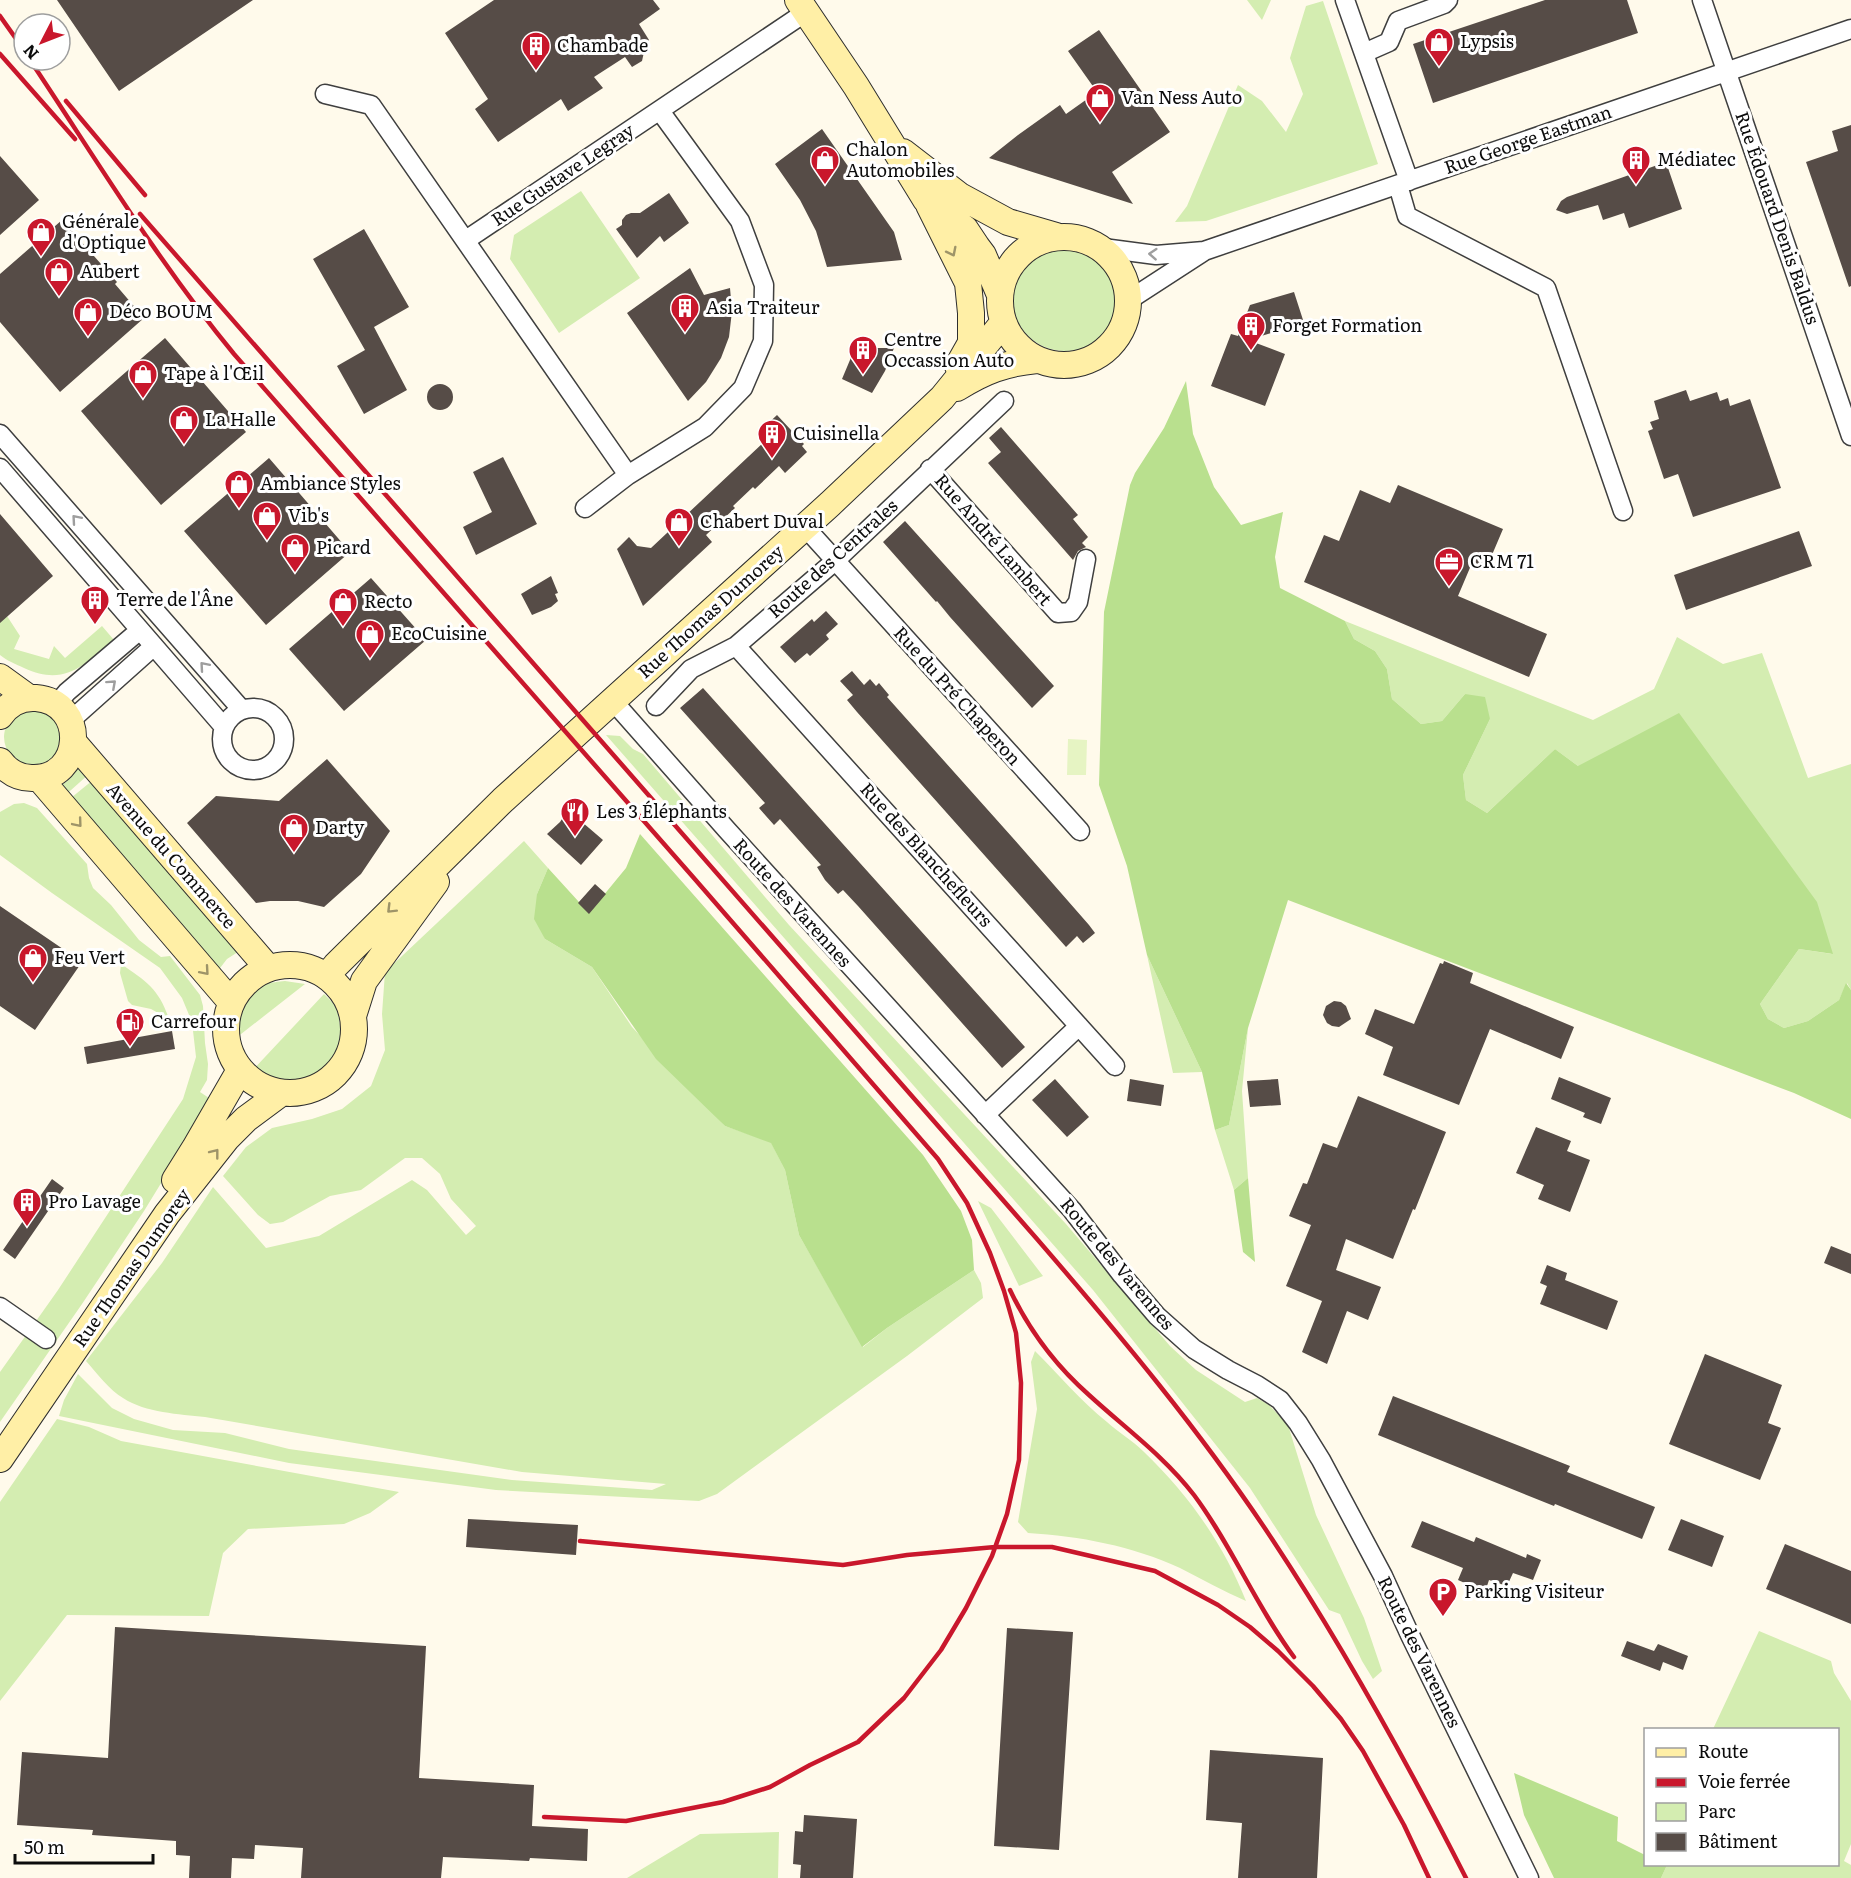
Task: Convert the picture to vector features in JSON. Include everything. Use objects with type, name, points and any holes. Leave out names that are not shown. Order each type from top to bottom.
[{"type":"street","points":[[1345,0],[1364,53],[1403,183],[1407,216],[1546,288],[1623,511]]},
{"type":"street","points":[[1364,53],[1389,42],[1398,21],[1444,4],[1448,0]]},
{"type":"street","name":"Rue Édouard Denis Baldus","points":[[1702,0],[1851,436]]},
{"type":"street","points":[[802,6],[892,143],[926,200],[968,283],[971,343],[942,398]]},
{"type":"street","name":"Rue Gustave Legray","points":[[466,240],[660,111],[802,6]]},
{"type":"street","name":"Rue George Eastman","points":[[1103,248],[1156,255],[1204,251],[1851,29]]},
{"type":"street","points":[[325,94],[370,105],[628,475]]},
{"type":"street","points":[[585,508],[628,475],[705,427],[743,388],[764,341],[764,285],[740,221],[660,111]]},
{"type":"street","points":[[892,143],[960,196],[1008,222],[1056,236],[1080,237],[1103,248],[1122,271],[1129,300],[1126,321],[1116,340],[1100,355],[1080,364],[1058,365],[1037,360],[1017,345],[1003,323],[1000,295],[983,255],[965,229],[926,200]]},
{"type":"street","points":[[1000,295],[1005,274],[1017,255],[1035,242],[1056,236]]},
{"type":"street","name":"Rue George Eastman","points":[[1129,300],[1204,251]]},
{"type":"street","name":"Rue Thomas Dumorey","points":[[327,976],[478,824],[805,527],[942,398],[1003,323]]},
{"type":"street","name":"Rue Thomas Dumorey","points":[[942,398],[975,377],[995,368],[1037,360]]},
{"type":"street","name":"Route des Centrales","points":[[656,706],[691,669],[736,646],[835,561],[1004,401]]},
{"type":"street","points":[[0,434],[242,710]]},
{"type":"street","points":[[0,468],[224,727]]},
{"type":"street","name":"Rue André Lambert","points":[[930,469],[1058,613],[1071,612],[1078,602],[1086,559]]},
{"type":"street","name":"Rue du Pré Chaperon","points":[[805,527],[1080,831]]},
{"type":"street","points":[[0,762],[14,775],[24,778],[40,779],[63,766],[70,756],[66,723],[67,692],[140,630]]},
{"type":"street","points":[[66,723],[154,646]]},
{"type":"street","name":"Rue des Blanchefleurs","points":[[736,646],[1115,1066]]},
{"type":"street","points":[[0,677],[29,698]]},
{"type":"street","points":[[0,716],[15,702],[29,698],[43,699],[66,723]]},
{"type":"street","name":"Route des Varennes","points":[[613,701],[727,831],[1072,1210],[1157,1316],[1194,1349],[1280,1400],[1298,1423],[1321,1460],[1383,1576],[1529,1878]]},
{"type":"street","points":[[260,709],[268,712],[279,723],[282,730],[283,745],[280,754],[273,762],[255,770],[235,765],[223,748],[224,727],[228,720],[242,710],[260,709]]},
{"type":"street","name":"Avenue du Commerce","points":[[66,723],[268,968]]},
{"type":"street","points":[[40,779],[231,1002]]},
{"type":"street","name":"Rue Thomas Dumorey","points":[[353,1016],[364,981],[478,824]]},
{"type":"street","points":[[288,964],[309,967],[327,976],[344,993],[353,1016],[354,1036],[349,1056],[338,1073],[321,1086],[302,1093],[281,1093],[258,1085],[240,1070],[231,1054],[226,1037],[226,1019],[231,1002],[253,976],[268,968],[288,964]]},
{"type":"street","points":[[985,1115],[1079,1026]]},
{"type":"street","name":"Rue Thomas Dumorey","points":[[0,1434],[149,1220],[195,1148],[240,1070]]},
{"type":"street","name":"Rue Thomas Dumorey","points":[[0,1459],[175,1205],[227,1138],[246,1119],[281,1093]]},
{"type":"street","points":[[0,1307],[46,1339]]},
{"type":"green space","points":[[1247,0],[1271,0],[1262,20]]},
{"type":"green space","points":[[1323,1],[1378,164],[1206,221],[1175,222],[1187,206],[1238,85],[1262,101],[1286,132],[1303,94],[1290,58],[1306,6]]},
{"type":"green space","points":[[581,191],[640,278],[559,333],[510,259],[514,235]]},
{"type":"green space","points":[[1065,245],[1085,249],[1103,260],[1114,278],[1118,298],[1114,318],[1103,336],[1085,347],[1065,351],[1045,347],[1027,336],[1016,318],[1012,298],[1016,278],[1027,260],[1045,249]]},
{"type":"green space","points":[[1186,381],[1193,434],[1214,487],[1241,525],[1283,512],[1275,557],[1280,588],[1345,621],[1354,639],[1375,651],[1387,669],[1392,699],[1421,724],[1442,721],[1465,694],[1485,697],[1490,719],[1463,775],[1466,800],[1487,813],[1555,749],[1578,766],[1679,713],[1817,902],[1833,954],[1799,949],[1760,1004],[1768,1019],[1784,1028],[1808,1021],[1839,1000],[1846,983],[1851,990],[1851,1119],[1794,1093],[1288,900],[1248,1028],[1229,1125],[1215,1130],[1202,1072],[1147,955],[1127,866],[1099,785],[1104,612],[1130,485],[1135,473],[1164,428]]},
{"type":"green space","points":[[7,616],[20,636],[14,649],[49,659],[54,646],[65,658],[102,626],[114,640],[73,671],[51,675],[38,673],[0,655],[0,621]]},
{"type":"green space","points":[[1345,621],[1593,720],[1654,689],[1677,637],[1723,664],[1762,653],[1808,778],[1851,764],[1851,990],[1847,983],[1839,1000],[1808,1021],[1784,1028],[1768,1019],[1760,1004],[1799,949],[1832,954],[1555,749],[1487,813],[1466,800],[1463,775],[1490,719],[1465,694],[1442,721],[1421,724],[1392,699],[1387,669],[1375,651],[1354,639]]},
{"type":"green space","points":[[34,707],[57,720],[62,736],[59,750],[52,759],[32,765],[13,758],[7,749],[4,737],[7,724],[12,718]]},
{"type":"green space","points":[[606,735],[620,736],[633,749],[643,754],[789,925],[1066,1224],[1170,1346],[1196,1370],[1245,1402],[1257,1398],[1269,1405],[1288,1425],[1316,1515],[1364,1618],[1382,1671],[1373,1679],[1340,1614],[1329,1610],[1250,1488],[1093,1290]]},
{"type":"green space","points":[[1068,739],[1087,740],[1086,775],[1067,775]]},
{"type":"green space","points":[[80,765],[89,774],[61,799],[54,789],[69,779]]},
{"type":"green space","points":[[93,780],[241,950],[227,959],[217,972],[66,802]]},
{"type":"green space","points":[[24,803],[37,808],[87,864],[93,888],[111,905],[139,940],[161,957],[170,956],[200,995],[208,1064],[207,1080],[200,1092],[212,1100],[144,1211],[0,1422],[0,1372],[58,1290],[183,1099],[196,1057],[192,1022],[182,998],[160,968],[0,855],[0,812],[14,804]]},
{"type":"green space","points":[[640,834],[923,1155],[961,1211],[972,1240],[974,1270],[862,1347],[799,1235],[785,1170],[771,1143],[725,1126],[656,1059],[592,967],[545,939],[534,919],[537,894],[548,868],[589,913],[626,868]]},
{"type":"green space","points":[[524,841],[548,868],[537,894],[545,939],[592,967],[632,1027],[725,1126],[771,1142],[785,1170],[799,1235],[863,1347],[887,1328],[974,1270],[981,1283],[983,1298],[717,1494],[699,1501],[496,1490],[289,1463],[59,1416],[64,1400],[78,1374],[112,1408],[134,1419],[173,1430],[225,1433],[289,1449],[512,1480],[652,1490],[666,1484],[522,1472],[205,1417],[152,1410],[118,1395],[86,1361],[162,1263],[213,1187],[266,1248],[319,1236],[412,1180],[427,1190],[466,1235],[476,1226],[451,1199],[440,1174],[422,1158],[405,1158],[361,1190],[330,1196],[283,1222],[270,1224],[258,1215],[223,1176],[246,1147],[272,1128],[342,1109],[371,1086],[385,1050],[382,1014],[385,972]]},
{"type":"green space","points":[[1147,955],[1202,1072],[1173,1073]]},
{"type":"green space","points":[[121,964],[151,987],[161,1000],[169,1019],[151,1009],[132,1005],[128,1001],[120,973]]},
{"type":"green space","points":[[285,981],[305,984],[236,1038],[242,1014],[253,994],[266,984]]},
{"type":"green space","points":[[324,994],[336,1008],[340,1032],[335,1056],[321,1076],[311,1083],[293,1088],[274,1084],[251,1072]]},
{"type":"green space","points":[[1248,1028],[1242,1091],[1248,1178],[1234,1190],[1215,1130],[1229,1125]]},
{"type":"green space","points":[[1248,1178],[1255,1262],[1243,1252],[1234,1190]]},
{"type":"green space","points":[[978,1201],[991,1208],[1043,1276],[1019,1286]]},
{"type":"green space","points":[[1035,1351],[1088,1405],[1139,1447],[1175,1484],[1215,1539],[1246,1601],[1162,1560],[1105,1543],[1028,1533],[1018,1522],[1037,1409],[1031,1362]]},
{"type":"green space","points":[[57,1419],[89,1427],[121,1441],[399,1492],[370,1513],[344,1524],[248,1529],[223,1553],[209,1616],[67,1615],[0,1701],[0,1502]]},
{"type":"green space","points":[[1759,1631],[1831,1661],[1834,1673],[1851,1701],[1851,1844],[1844,1861],[1851,1865],[1851,1878],[1661,1878],[1667,1866],[1839,1866],[1839,1728],[1713,1728]]},
{"type":"green space","points":[[1514,1773],[1618,1817],[1617,1841],[1644,1854],[1644,1866],[1667,1866],[1661,1878],[1554,1878],[1524,1815]]},
{"type":"green space","points":[[779,1832],[778,1878],[627,1878],[700,1834]]},
{"type":"building","points":[[57,0],[253,0],[119,91],[72,22],[72,12],[65,12]]},
{"type":"building","name":"Chambade","points":[[494,0],[653,0],[660,9],[639,24],[649,40],[646,43],[642,61],[632,67],[625,57],[594,77],[603,88],[568,111],[561,99],[498,142],[475,109],[488,99],[445,33]]},
{"type":"building","points":[[1545,0],[1627,0],[1638,33],[1433,103],[1413,44]]},
{"type":"building","name":"Van Ness Auto","points":[[1099,30],[1170,132],[1112,172],[1133,204],[989,158],[1060,105],[1066,114],[1097,92],[1068,51]]},
{"type":"building","points":[[1851,125],[1851,286],[1849,287],[1806,162],[1838,151],[1832,131]]},
{"type":"building","name":"Chalon Automobiles","points":[[822,129],[894,232],[902,260],[827,267],[816,231],[800,200],[775,164]]},
{"type":"building","points":[[0,156],[39,200],[0,235]]},
{"type":"building","name":"Médiatec","points":[[1666,162],[1682,209],[1629,228],[1624,213],[1603,220],[1598,205],[1567,214],[1556,210],[1561,201],[1567,197]]},
{"type":"building","points":[[669,193],[689,223],[664,242],[660,236],[637,258],[616,229],[622,225],[622,220],[626,215],[640,213]]},
{"type":"building","points":[[62,220],[117,282],[115,284],[144,318],[60,392],[0,322],[0,274]]},
{"type":"building","points":[[364,229],[409,307],[374,327],[407,390],[364,414],[337,366],[365,350],[313,259]]},
{"type":"building","name":"Asia Traiteur","points":[[690,268],[704,295],[730,288],[732,311],[729,337],[721,358],[706,382],[688,401],[627,313]]},
{"type":"building","name":"Forget Formation","points":[[1294,292],[1304,323],[1248,340],[1285,354],[1265,406],[1211,386],[1231,334],[1238,336],[1250,305]]},
{"type":"building","points":[[165,338],[246,432],[161,505],[81,411]]},
{"type":"building","name":"Centre Occassion Auto","points":[[855,348],[894,348],[885,371],[872,393],[842,379]]},
{"type":"building","points":[[440,384],[449,388],[453,397],[449,406],[440,410],[431,406],[427,397],[431,388]]},
{"type":"building","points":[[1686,390],[1690,401],[1717,392],[1720,401],[1728,398],[1730,406],[1750,399],[1781,488],[1693,517],[1678,474],[1664,479],[1648,431],[1653,429],[1650,422],[1659,419],[1654,401]]},
{"type":"building","points":[[777,415],[804,444],[802,446],[807,452],[785,473],[779,466],[755,489],[753,487],[733,506],[735,508],[706,535],[712,542],[643,606],[617,549],[629,537],[637,546],[651,548],[766,440],[759,432]]},
{"type":"building","points":[[1001,427],[1078,515],[1073,519],[1088,537],[1082,543],[1086,547],[1078,551],[1073,560],[988,463],[1001,452],[989,438]]},
{"type":"building","points":[[503,457],[537,524],[476,555],[463,527],[492,512],[473,472]]},
{"type":"building","points":[[269,458],[350,552],[266,625],[184,531]]},
{"type":"building","points":[[1398,485],[1503,529],[1486,569],[1472,563],[1458,596],[1547,634],[1529,677],[1304,582],[1324,535],[1339,541],[1360,490],[1390,503]]},
{"type":"building","points":[[0,514],[53,576],[0,623]]},
{"type":"building","points":[[905,521],[1054,686],[1032,708],[883,542]]},
{"type":"building","points":[[1799,531],[1812,566],[1686,610],[1674,575]]},
{"type":"building","points":[[551,576],[558,593],[555,594],[558,601],[551,607],[532,615],[521,594]]},
{"type":"building","points":[[371,578],[426,640],[344,711],[289,649]]},
{"type":"building","points":[[826,611],[838,624],[826,635],[829,639],[810,656],[807,653],[795,663],[780,647],[812,619],[814,622]]},
{"type":"building","points":[[852,671],[864,685],[870,679],[876,686],[879,683],[889,695],[887,697],[1095,933],[1083,943],[1077,936],[1066,947],[847,700],[853,695],[840,681]]},
{"type":"building","points":[[703,688],[1025,1047],[1002,1068],[843,890],[838,894],[825,880],[817,867],[821,865],[780,819],[774,825],[759,808],[765,803],[680,708]]},
{"type":"building","name":"Darty","points":[[327,759],[390,831],[361,874],[324,907],[298,901],[256,903],[187,823],[216,796],[279,801]]},
{"type":"building","name":"Les 3 Éléphants","points":[[568,810],[603,840],[581,865],[547,834],[560,822]]},
{"type":"building","points":[[595,884],[606,894],[589,914],[578,903]]},
{"type":"building","name":"Feu Vert","points":[[0,906],[82,962],[35,1030],[0,1006]]},
{"type":"building","points":[[1444,961],[1473,973],[1470,983],[1574,1027],[1561,1059],[1490,1029],[1459,1105],[1383,1075],[1393,1047],[1365,1034],[1375,1009],[1414,1024],[1440,963],[1443,964]]},
{"type":"building","points":[[1334,1001],[1346,1006],[1351,1019],[1339,1027],[1327,1023],[1323,1015],[1326,1006]]},
{"type":"building","name":"Carrefour","points":[[172,1031],[175,1049],[87,1064],[84,1047]]},
{"type":"building","points":[[1559,1077],[1611,1098],[1601,1124],[1583,1117],[1585,1113],[1551,1099]]},
{"type":"building","points":[[1055,1079],[1089,1117],[1067,1137],[1032,1100]]},
{"type":"building","points":[[1130,1079],[1164,1085],[1161,1106],[1127,1101]]},
{"type":"building","points":[[1278,1079],[1281,1105],[1250,1107],[1247,1081]]},
{"type":"building","points":[[1358,1096],[1446,1132],[1393,1259],[1346,1239],[1336,1270],[1381,1287],[1368,1320],[1347,1311],[1327,1364],[1302,1352],[1322,1301],[1286,1286],[1311,1225],[1289,1216],[1303,1183],[1307,1184],[1323,1143],[1337,1148]]},
{"type":"building","points":[[1536,1127],[1571,1141],[1567,1151],[1590,1160],[1570,1212],[1538,1199],[1544,1185],[1516,1173]]},
{"type":"building","name":"Pro Lavage","points":[[52,1179],[64,1188],[15,1259],[3,1250]]},
{"type":"building","points":[[1831,1246],[1851,1254],[1851,1274],[1824,1263]]},
{"type":"building","points":[[1547,1265],[1567,1273],[1565,1280],[1618,1301],[1607,1330],[1540,1304],[1547,1286],[1540,1283]]},
{"type":"building","points":[[1705,1354],[1782,1385],[1768,1423],[1781,1428],[1760,1480],[1669,1444]]},
{"type":"building","points":[[1393,1396],[1570,1466],[1567,1472],[1655,1507],[1642,1539],[1378,1435]]},
{"type":"building","points":[[468,1519],[578,1525],[576,1555],[466,1547]]},
{"type":"building","points":[[1681,1519],[1724,1536],[1712,1567],[1668,1550]]},
{"type":"building","points":[[1422,1521],[1474,1542],[1476,1537],[1526,1558],[1527,1554],[1541,1560],[1533,1580],[1513,1573],[1507,1586],[1489,1580],[1485,1592],[1458,1580],[1463,1568],[1411,1547]]},
{"type":"building","points":[[1785,1544],[1851,1571],[1851,1624],[1766,1589]]},
{"type":"building","points":[[115,1627],[426,1646],[419,1778],[534,1785],[532,1826],[588,1829],[587,1861],[443,1857],[441,1878],[301,1878],[303,1848],[255,1845],[254,1859],[232,1858],[231,1878],[189,1878],[190,1856],[176,1855],[176,1841],[92,1835],[93,1830],[17,1825],[22,1752],[108,1758]]},
{"type":"building","points":[[1007,1628],[1073,1632],[1059,1850],[994,1846]]},
{"type":"building","points":[[1627,1641],[1654,1651],[1658,1644],[1688,1656],[1683,1670],[1663,1662],[1660,1671],[1621,1656]]},
{"type":"building","points":[[1210,1750],[1323,1758],[1317,1878],[1238,1878],[1242,1823],[1206,1820]]},
{"type":"building","points":[[804,1815],[857,1819],[853,1878],[800,1878],[801,1865],[793,1864],[795,1831],[803,1832]]},
{"type":"railway","points":[[0,16],[12,33]]},
{"type":"railway","points":[[0,54],[75,139]]},
{"type":"railway","points":[[38,72],[153,247],[234,354],[938,1159],[967,1203],[990,1253],[1004,1291],[1016,1333],[1021,1383],[1019,1460],[1007,1514],[992,1556],[966,1608],[941,1650],[904,1698],[858,1742],[770,1787],[723,1802],[626,1821],[544,1817]]},
{"type":"railway","points":[[66,101],[145,195]]},
{"type":"railway","points":[[140,214],[1037,1239],[1159,1385],[1217,1461],[1299,1580],[1374,1706],[1466,1878]]},
{"type":"railway","points":[[1010,1290],[1035,1333],[1065,1372],[1157,1455],[1194,1495],[1294,1657]]},
{"type":"railway","points":[[580,1541],[843,1565],[907,1555],[995,1547],[1052,1547],[1155,1571],[1218,1605],[1250,1627],[1313,1686],[1341,1719],[1363,1751],[1404,1825],[1429,1878]]},
{"type":"place","name":"Lypsis","points":[[1439,68]]},
{"type":"place","name":"Chambade","points":[[536,72]]},
{"type":"place","name":"Van Ness Auto","points":[[1100,124]]},
{"type":"place","name":"Chalon Automobiles","points":[[825,186]]},
{"type":"place","name":"Médiatec","points":[[1636,186]]},
{"type":"place","name":"Générale d'Optique","points":[[41,258]]},
{"type":"place","name":"Aubert","points":[[59,298]]},
{"type":"place","name":"Asia Traiteur","points":[[685,334]]},
{"type":"place","name":"Déco BOUM","points":[[88,338]]},
{"type":"place","name":"Forget Formation","points":[[1251,352]]},
{"type":"place","name":"Centre Occassion Auto","points":[[863,376]]},
{"type":"place","name":"Tape à l'Œil","points":[[143,400]]},
{"type":"place","name":"La Halle","points":[[184,446]]},
{"type":"place","name":"Cuisinella","points":[[772,460]]},
{"type":"place","name":"Ambiance Styles","points":[[239,510]]},
{"type":"place","name":"Vib's","points":[[267,542]]},
{"type":"place","name":"Chabert Duval","points":[[679,548]]},
{"type":"place","name":"Picard","points":[[295,574]]},
{"type":"place","name":"CRM 71","points":[[1449,588]]},
{"type":"place","name":"Terre de l'Âne","points":[[95,626]]},
{"type":"place","name":"Recto","points":[[343,628]]},
{"type":"place","name":"EcoCuisine","points":[[370,660]]},
{"type":"place","name":"Les 3 Éléphants","points":[[575,838]]},
{"type":"place","name":"Darty","points":[[294,854]]},
{"type":"place","name":"Feu Vert","points":[[33,984]]},
{"type":"place","name":"Carrefour","points":[[130,1048]]},
{"type":"place","name":"Pro Lavage","points":[[27,1228]]},
{"type":"place","name":"Parking Visiteur","points":[[1443,1618]]}]
